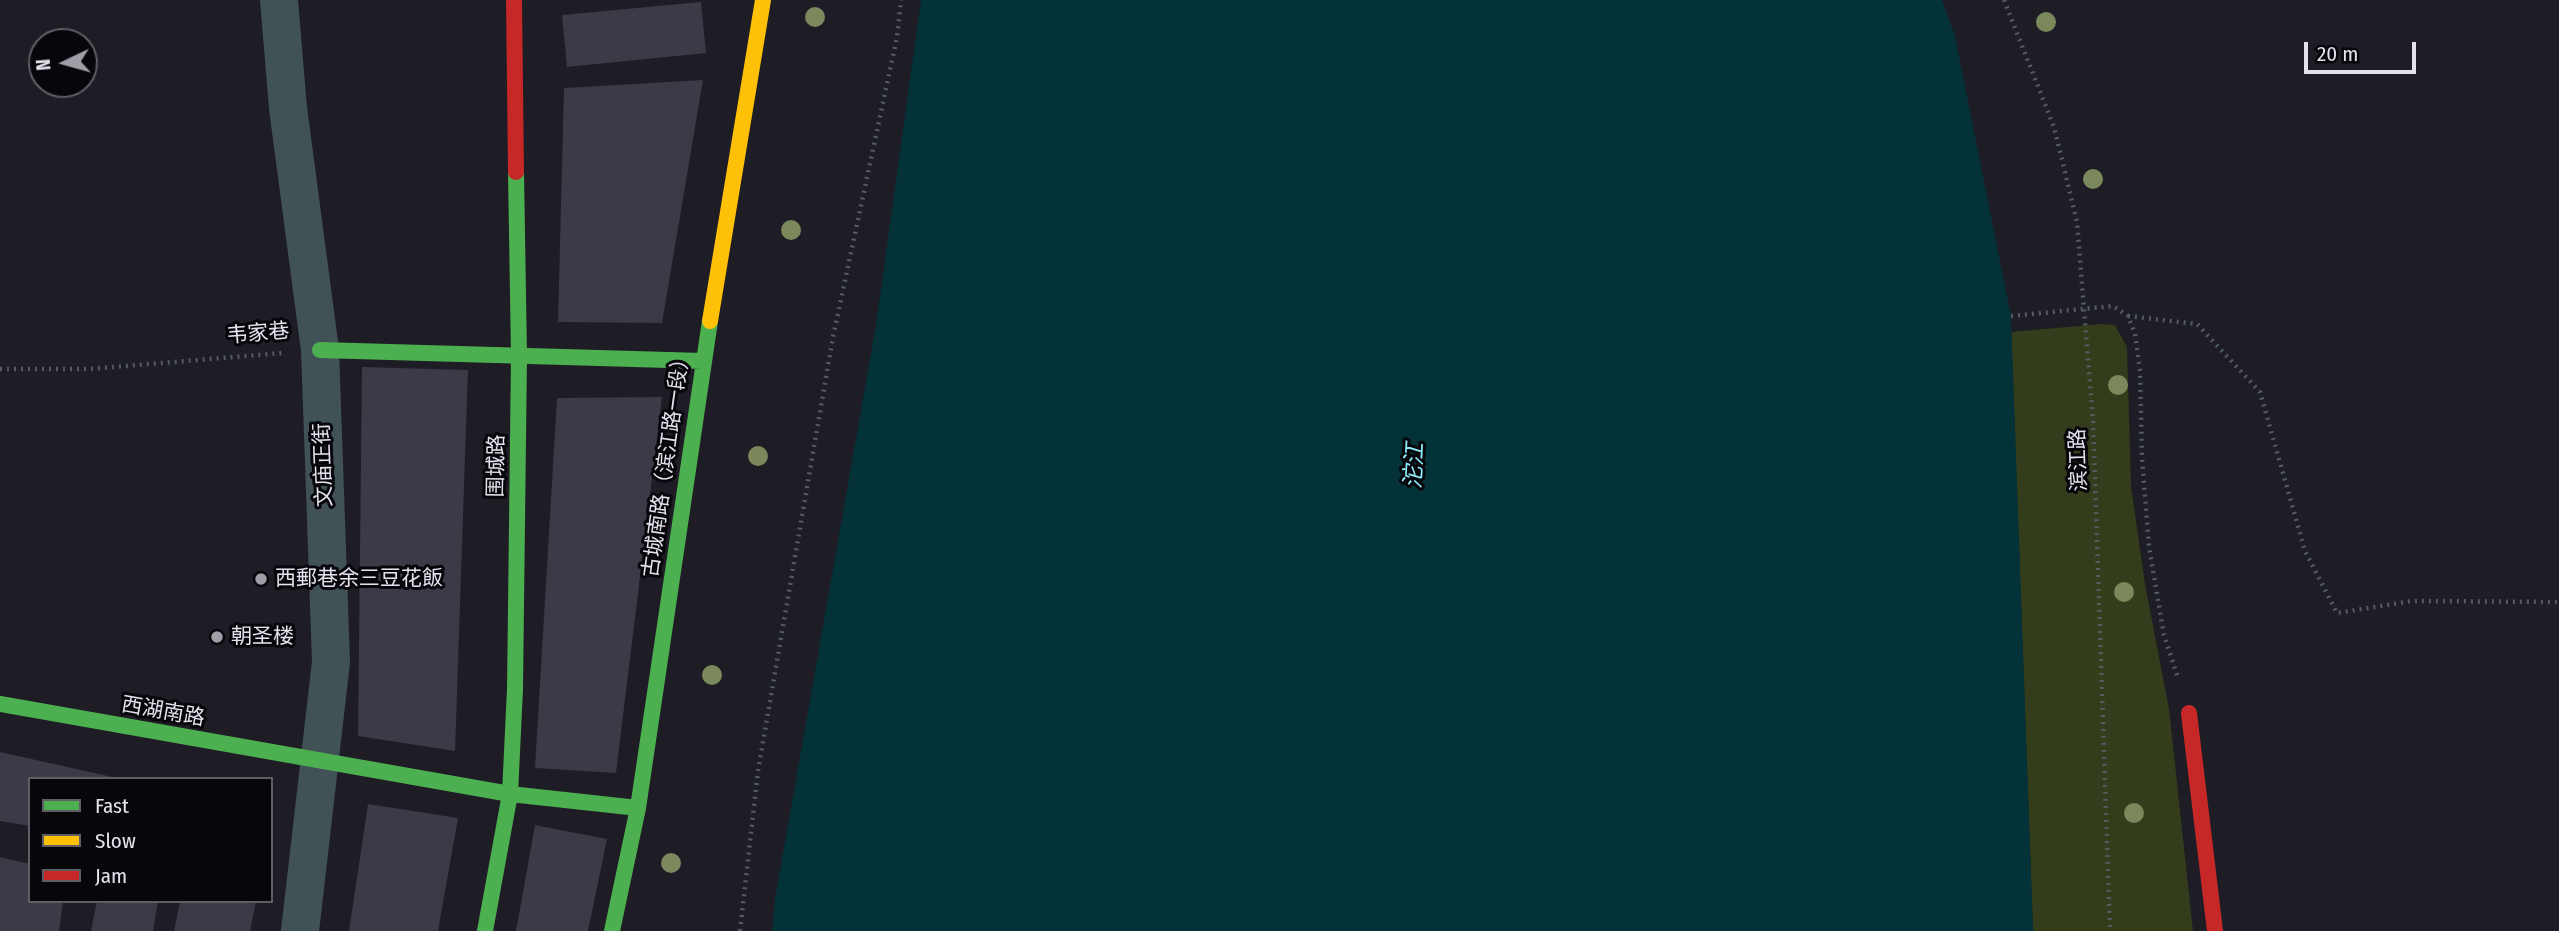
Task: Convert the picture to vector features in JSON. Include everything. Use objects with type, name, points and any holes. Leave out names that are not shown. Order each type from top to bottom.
[{"type":"street","name":"文庙正街","points":[[279,0],[288,108],[320,350],[331,662],[300,931]]},
{"type":"street","name":"围城路","points":[[485,931],[510,794],[515,689],[519,356],[514,0]]},
{"type":"street","name":"古城南路（滨江路一段）","points":[[612,931],[638,808],[703,361],[763,0]]},
{"type":"street","name":"韦家巷","points":[[320,350],[703,361]]},
{"type":"street","name":"西湖南路","points":[[0,704],[510,794],[638,808]]},
{"type":"street","points":[[2189,713],[2215,931]]},
{"type":"path","points":[[740,931],[763,743],[834,337],[897,37],[901,0]]},
{"type":"path","name":"滨江路","points":[[2004,0],[2054,127],[2077,222],[2094,421],[2110,931]]},
{"type":"path","points":[[2011,316],[2113,306],[2128,316],[2197,324],[2260,392],[2305,551],[2337,613],[2412,601],[2559,602]]},
{"type":"path","points":[[2128,316],[2135,334],[2140,371],[2149,547],[2164,635],[2189,713]]},
{"type":"path","name":"韦家巷","points":[[0,369],[89,369],[320,350]]},
{"type":"green space","points":[[2115,325],[2127,347],[2131,486],[2145,584],[2169,709],[2193,931],[2033,931],[2011,332]]},
{"type":"water","name":"沱江","points":[[921,0],[1942,0],[1955,36],[2011,316],[2033,931],[772,931],[775,899],[876,325]]},
{"type":"building","points":[[701,2],[706,53],[567,67],[562,15]]},
{"type":"building","points":[[703,80],[662,323],[558,322],[564,88]]},
{"type":"building","points":[[362,367],[468,370],[455,751],[358,736]]},
{"type":"building","points":[[662,397],[616,773],[535,768],[557,398]]},
{"type":"building","points":[[0,752],[112,777],[28,777],[28,826],[0,821]]},
{"type":"building","points":[[368,804],[458,818],[438,931],[349,931]]},
{"type":"building","points":[[535,825],[607,839],[588,931],[516,931]]},
{"type":"building","points":[[0,857],[28,864],[28,903],[63,903],[59,931],[0,931]]},
{"type":"building","points":[[97,903],[158,903],[153,931],[91,931]]},
{"type":"building","points":[[180,903],[256,903],[250,931],[174,931]]},
{"type":"traffic: fast","points":[[485,931],[510,794],[515,689],[519,356],[516,172]]},
{"type":"traffic: fast","points":[[612,931],[638,808],[710,321]]},
{"type":"traffic: fast","points":[[320,350],[703,361]]},
{"type":"traffic: fast","points":[[0,704],[510,794],[638,808]]},
{"type":"traffic: slow","points":[[710,321],[763,0]]},
{"type":"traffic: jam","points":[[514,0],[516,172]]},
{"type":"traffic: jam","points":[[2189,713],[2215,931]]},
{"type":"place","name":"西郵巷余三豆花飯","points":[[261,579]]},
{"type":"place","name":"朝圣楼","points":[[217,637]]}]
